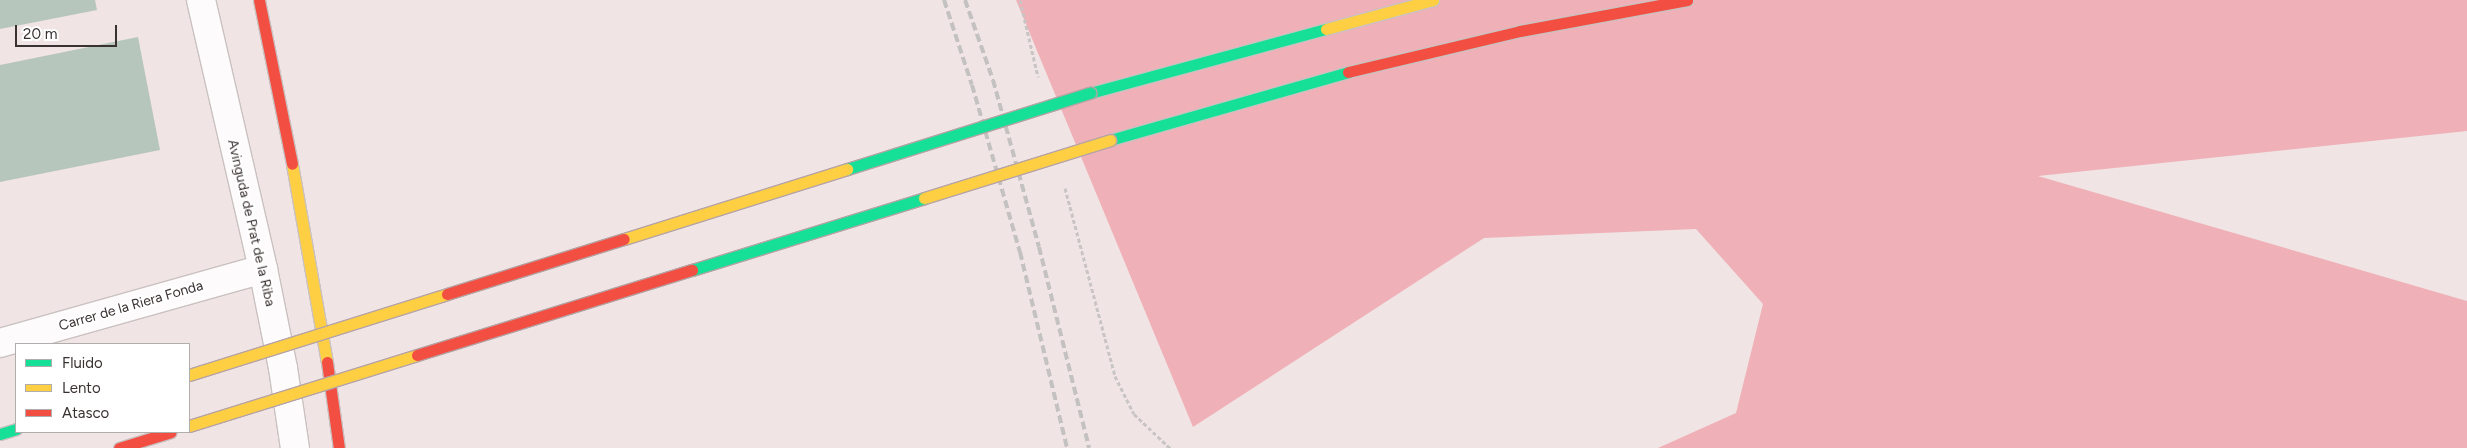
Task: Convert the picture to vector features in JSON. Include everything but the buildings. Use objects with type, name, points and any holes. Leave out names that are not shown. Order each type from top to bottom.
[{"type":"main road","points":[[259,0],[298,198],[325,349],[339,448]]},
{"type":"main road","points":[[190,375],[1090,93],[1433,0]]},
{"type":"main road","points":[[190,426],[1110,140],[1358,69],[1520,31],[1687,0]]},
{"type":"main road","points":[[0,434],[15,429]]},
{"type":"main road","points":[[122,447],[168,433]]},
{"type":"street","name":"Avinguda de Prat de la Riba","points":[[201,0],[263,269],[295,448]]},
{"type":"street","name":"Carrer de la Riera Fonda","points":[[0,343],[263,269]]},
{"type":"path","points":[[1020,0],[1035,65]]},
{"type":"path","points":[[1070,211],[1115,376],[1134,414],[1170,448]]},
{"type":"shaded area","points":[[1016,0],[2467,0],[2467,131],[2038,176],[2467,301],[2467,448],[1658,448],[1736,413],[1763,304],[1696,229],[1484,238],[1193,427]]},
{"type":"railway","points":[[944,0],[972,85],[1020,252],[1067,448]]},
{"type":"railway","points":[[965,0],[993,80],[1039,247],[1089,448]]},
{"type":"traffic: fast","points":[[1090,93],[1326,29]]},
{"type":"traffic: fast","points":[[1110,140],[1348,72]]},
{"type":"traffic: fast","points":[[847,169],[1090,93]]},
{"type":"traffic: fast","points":[[692,270],[924,198]]},
{"type":"traffic: fast","points":[[0,434],[15,429]]},
{"type":"traffic: slow","points":[[1326,29],[1433,0]]},
{"type":"traffic: slow","points":[[924,198],[1110,140]]},
{"type":"traffic: slow","points":[[292,164],[327,362]]},
{"type":"traffic: slow","points":[[624,239],[847,169]]},
{"type":"traffic: slow","points":[[190,375],[447,294]]},
{"type":"traffic: slow","points":[[190,426],[417,355]]},
{"type":"traffic: jam","points":[[259,0],[292,164]]},
{"type":"traffic: jam","points":[[1348,72],[1520,31],[1687,0]]},
{"type":"traffic: jam","points":[[447,294],[624,239]]},
{"type":"traffic: jam","points":[[417,355],[692,270]]},
{"type":"traffic: jam","points":[[327,362],[339,448]]},
{"type":"traffic: jam","points":[[119,448],[168,433]]}]
